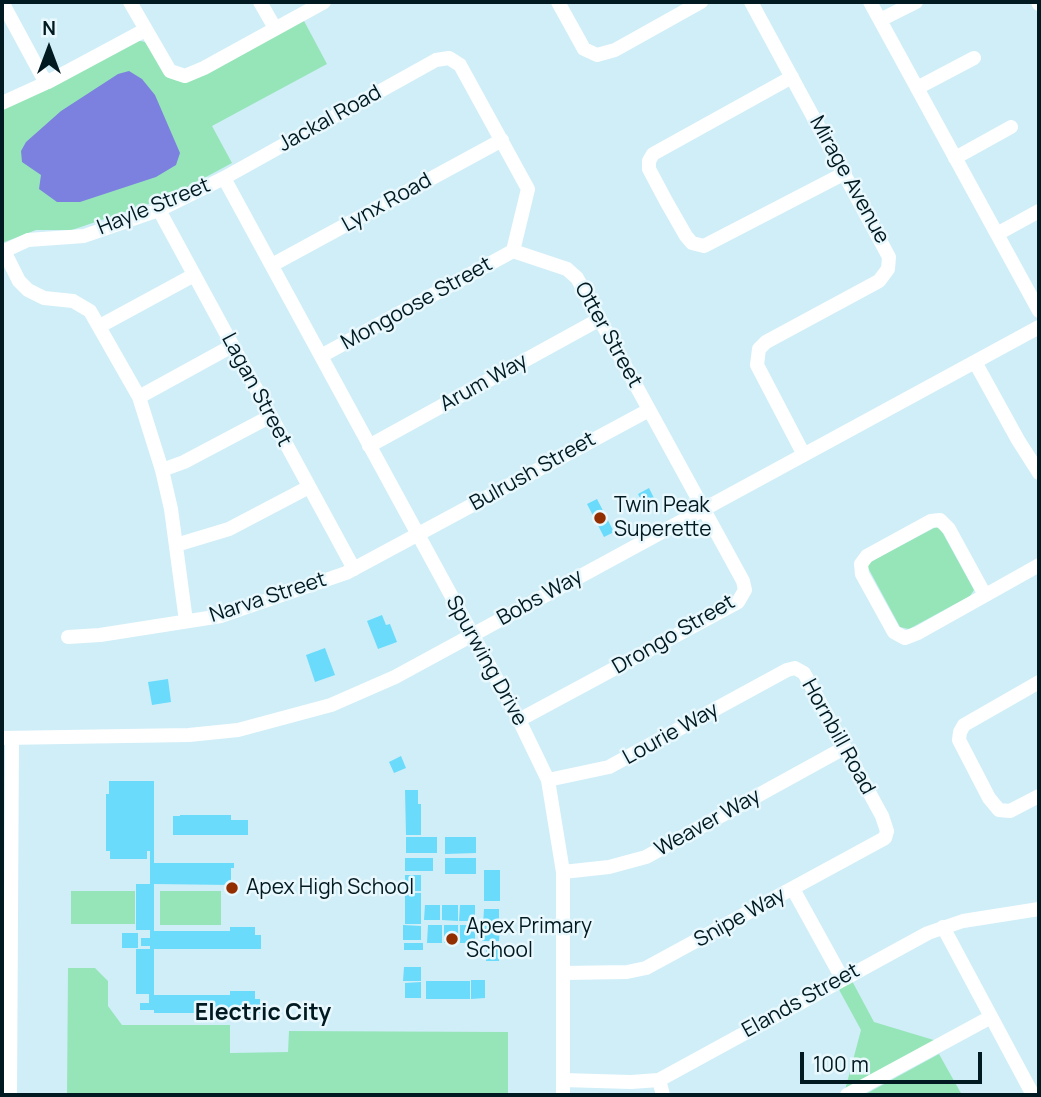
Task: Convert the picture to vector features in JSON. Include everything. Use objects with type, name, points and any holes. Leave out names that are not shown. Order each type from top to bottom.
[{"type":"street","points":[[2,2],[42,76],[48,82]]},
{"type":"street","points":[[130,2],[170,71],[185,76],[324,2]]},
{"type":"street","points":[[260,2],[275,28]]},
{"type":"street","points":[[558,2],[584,49],[597,55],[615,50],[701,2]]},
{"type":"street","name":"Mirage Avenue","points":[[751,2],[888,251],[889,264],[880,281],[766,342],[757,354],[759,370],[804,455]]},
{"type":"street","points":[[870,2],[1039,312]]},
{"type":"street","points":[[880,20],[916,2]]},
{"type":"street","points":[[2,103],[48,82],[145,30]]},
{"type":"street","name":"Jackal Road","points":[[224,178],[436,60],[449,58],[460,65],[502,140]]},
{"type":"street","points":[[917,88],[974,58]]},
{"type":"street","points":[[792,77],[653,153],[649,169],[666,201],[692,243],[704,246],[845,173]]},
{"type":"street","points":[[956,158],[1011,127]]},
{"type":"street","points":[[502,140],[528,190],[513,251]]},
{"type":"street","name":"Lynx Road","points":[[272,265],[502,140]]},
{"type":"street","name":"Hayle Street","points":[[3,251],[36,239],[84,236],[159,210],[224,178]]},
{"type":"street","name":"Spurwing Drive","points":[[224,178],[519,720],[548,780],[563,872],[562,1088]]},
{"type":"street","name":"Lagan Street","points":[[159,210],[354,569]]},
{"type":"street","points":[[997,234],[1039,211]]},
{"type":"street","points":[[3,251],[19,281],[28,290],[38,296],[79,303],[90,311],[139,397],[162,470],[186,621]]},
{"type":"street","name":"Otter Street","points":[[513,251],[572,271],[703,510]]},
{"type":"street","name":"Mongoose Street","points":[[321,356],[513,251]]},
{"type":"street","points":[[100,326],[194,275]]},
{"type":"street","name":"Arum Way","points":[[369,446],[600,319]]},
{"type":"street","name":"Bobs Way","points":[[7,738],[173,736],[238,730],[331,705],[395,677],[1039,327]]},
{"type":"street","points":[[139,397],[232,346]]},
{"type":"street","points":[[975,362],[1036,464]]},
{"type":"street","name":"Bulrush Street","points":[[417,535],[649,410]]},
{"type":"street","points":[[162,470],[192,458],[271,416]]},
{"type":"street","points":[[176,545],[229,529],[309,487]]},
{"type":"street","name":"Drongo Street","points":[[519,720],[742,598],[745,590],[743,581],[703,510]]},
{"type":"street","points":[[985,594],[949,529],[940,520],[931,521],[867,556],[861,564],[862,573],[894,632],[905,638],[1039,565]]},
{"type":"street","name":"Narva Street","points":[[68,636],[100,635],[221,616],[354,569],[417,535]]},
{"type":"street","name":"Hornbill Road","points":[[788,670],[800,669],[804,673],[882,816]]},
{"type":"street","name":"Lourie Way","points":[[548,780],[596,771],[626,759],[788,670]]},
{"type":"street","points":[[1039,682],[964,725],[959,740],[989,798],[999,810],[1010,811],[1039,796]]},
{"type":"street","points":[[7,738],[6,1021],[10,1095]]},
{"type":"street","name":"Weaver Way","points":[[563,872],[609,867],[646,857],[845,748]]},
{"type":"street","name":"Snipe Way","points":[[564,973],[627,972],[646,968],[885,838],[887,831],[882,816]]},
{"type":"street","points":[[793,889],[842,978]]},
{"type":"street","name":"Elands Street","points":[[562,1088],[659,1080],[911,940],[943,927],[1039,909]]},
{"type":"street","points":[[943,927],[1033,1095]]},
{"type":"street","points":[[847,1095],[991,1017]]},
{"type":"street","points":[[659,1080],[663,1095]]},
{"type":"green space","points":[[303,19],[327,64],[212,126],[232,163],[169,197],[72,230],[36,230],[2,243],[2,107],[136,40],[145,42],[169,77],[183,81]]},
{"type":"green space","points":[[936,527],[940,528],[974,590],[970,596],[909,629],[900,627],[866,564]]},
{"type":"green space","points":[[71,891],[135,891],[135,924],[71,924]]},
{"type":"green space","points":[[160,891],[221,891],[221,925],[160,925]]},
{"type":"green space","points":[[68,968],[95,968],[108,981],[108,1006],[122,1025],[230,1025],[230,1053],[288,1052],[289,1031],[508,1032],[508,1095],[67,1095]]},
{"type":"green space","points":[[851,979],[874,1022],[937,1041],[845,1090],[861,1030],[837,986]]},
{"type":"green space","points":[[939,1054],[962,1095],[864,1095]]},
{"type":"water","points":[[129,71],[142,79],[155,95],[180,153],[176,165],[156,177],[80,202],[57,202],[39,189],[41,175],[22,162],[21,151],[26,142],[61,111],[118,74]]},
{"type":"building","points":[[649,488],[656,502],[645,508],[638,494]]},
{"type":"building","name":"Twin Peak Superette","points":[[597,499],[614,532],[604,537],[587,504]]},
{"type":"building","points":[[382,615],[386,625],[390,624],[397,642],[378,649],[367,621]]},
{"type":"building","points":[[325,648],[335,675],[315,682],[306,655]]},
{"type":"building","points":[[168,679],[171,702],[152,705],[148,682]]},
{"type":"building","points":[[401,756],[406,768],[394,773],[389,762]]},
{"type":"building","points":[[109,781],[154,781],[154,863],[234,863],[234,868],[231,868],[231,885],[154,884],[154,931],[230,931],[230,927],[255,927],[255,935],[261,935],[261,949],[154,949],[154,995],[230,995],[230,991],[255,991],[255,999],[260,999],[260,1013],[154,1013],[154,1010],[140,1010],[140,1003],[149,1003],[149,994],[136,994],[136,949],[150,949],[150,946],[141,946],[141,938],[150,938],[150,930],[136,930],[136,884],[150,884],[150,851],[147,851],[147,859],[110,859],[110,851],[106,851],[106,794],[109,794]]},
{"type":"building","points":[[405,790],[418,790],[421,835],[406,835]]},
{"type":"building","points":[[231,815],[231,820],[248,820],[248,835],[173,835],[173,816]]},
{"type":"building","points":[[406,837],[437,837],[437,853],[406,853]]},
{"type":"building","points":[[445,837],[476,837],[476,853],[445,854]]},
{"type":"building","points":[[405,858],[433,858],[433,871],[405,871]]},
{"type":"building","points":[[445,858],[476,858],[476,874],[445,874]]},
{"type":"building","points":[[484,870],[500,870],[500,901],[484,901]]},
{"type":"building","points":[[405,875],[421,875],[421,891],[405,891]]},
{"type":"building","points":[[405,893],[421,893],[421,924],[405,924]]},
{"type":"building","points":[[425,905],[440,905],[440,920],[424,920]]},
{"type":"building","points":[[442,905],[458,905],[458,921],[442,920]]},
{"type":"building","points":[[460,905],[475,905],[475,921],[459,921]]},
{"type":"building","points":[[484,909],[499,909],[499,925],[483,925]]},
{"type":"building","points":[[403,925],[421,926],[421,940],[403,940]]},
{"type":"building","points":[[428,925],[442,925],[442,943],[427,943]]},
{"type":"building","points":[[444,925],[458,925],[458,943],[444,943]]},
{"type":"building","points":[[460,925],[475,925],[475,943],[460,943]]},
{"type":"building","points":[[482,926],[500,926],[499,941],[482,941]]},
{"type":"building","points":[[122,933],[138,933],[138,948],[122,948]]},
{"type":"building","points":[[404,943],[423,943],[423,950],[404,950]]},
{"type":"building","points":[[486,948],[499,948],[499,961],[486,961]]},
{"type":"building","points":[[404,967],[421,967],[421,981],[403,981]]},
{"type":"building","points":[[471,980],[485,980],[485,998],[471,999]]},
{"type":"building","points":[[426,981],[470,981],[470,999],[426,999]]},
{"type":"building","points":[[421,982],[421,998],[405,998],[405,983]]},
{"type":"place","name":"Twin Peak Superette","points":[[600,518]]},
{"type":"place","name":"Apex High School","points":[[232,888]]},
{"type":"place","name":"Apex Primary School","points":[[452,939]]},
{"type":"district","name":"Electric City","points":[[263,1014]]}]
